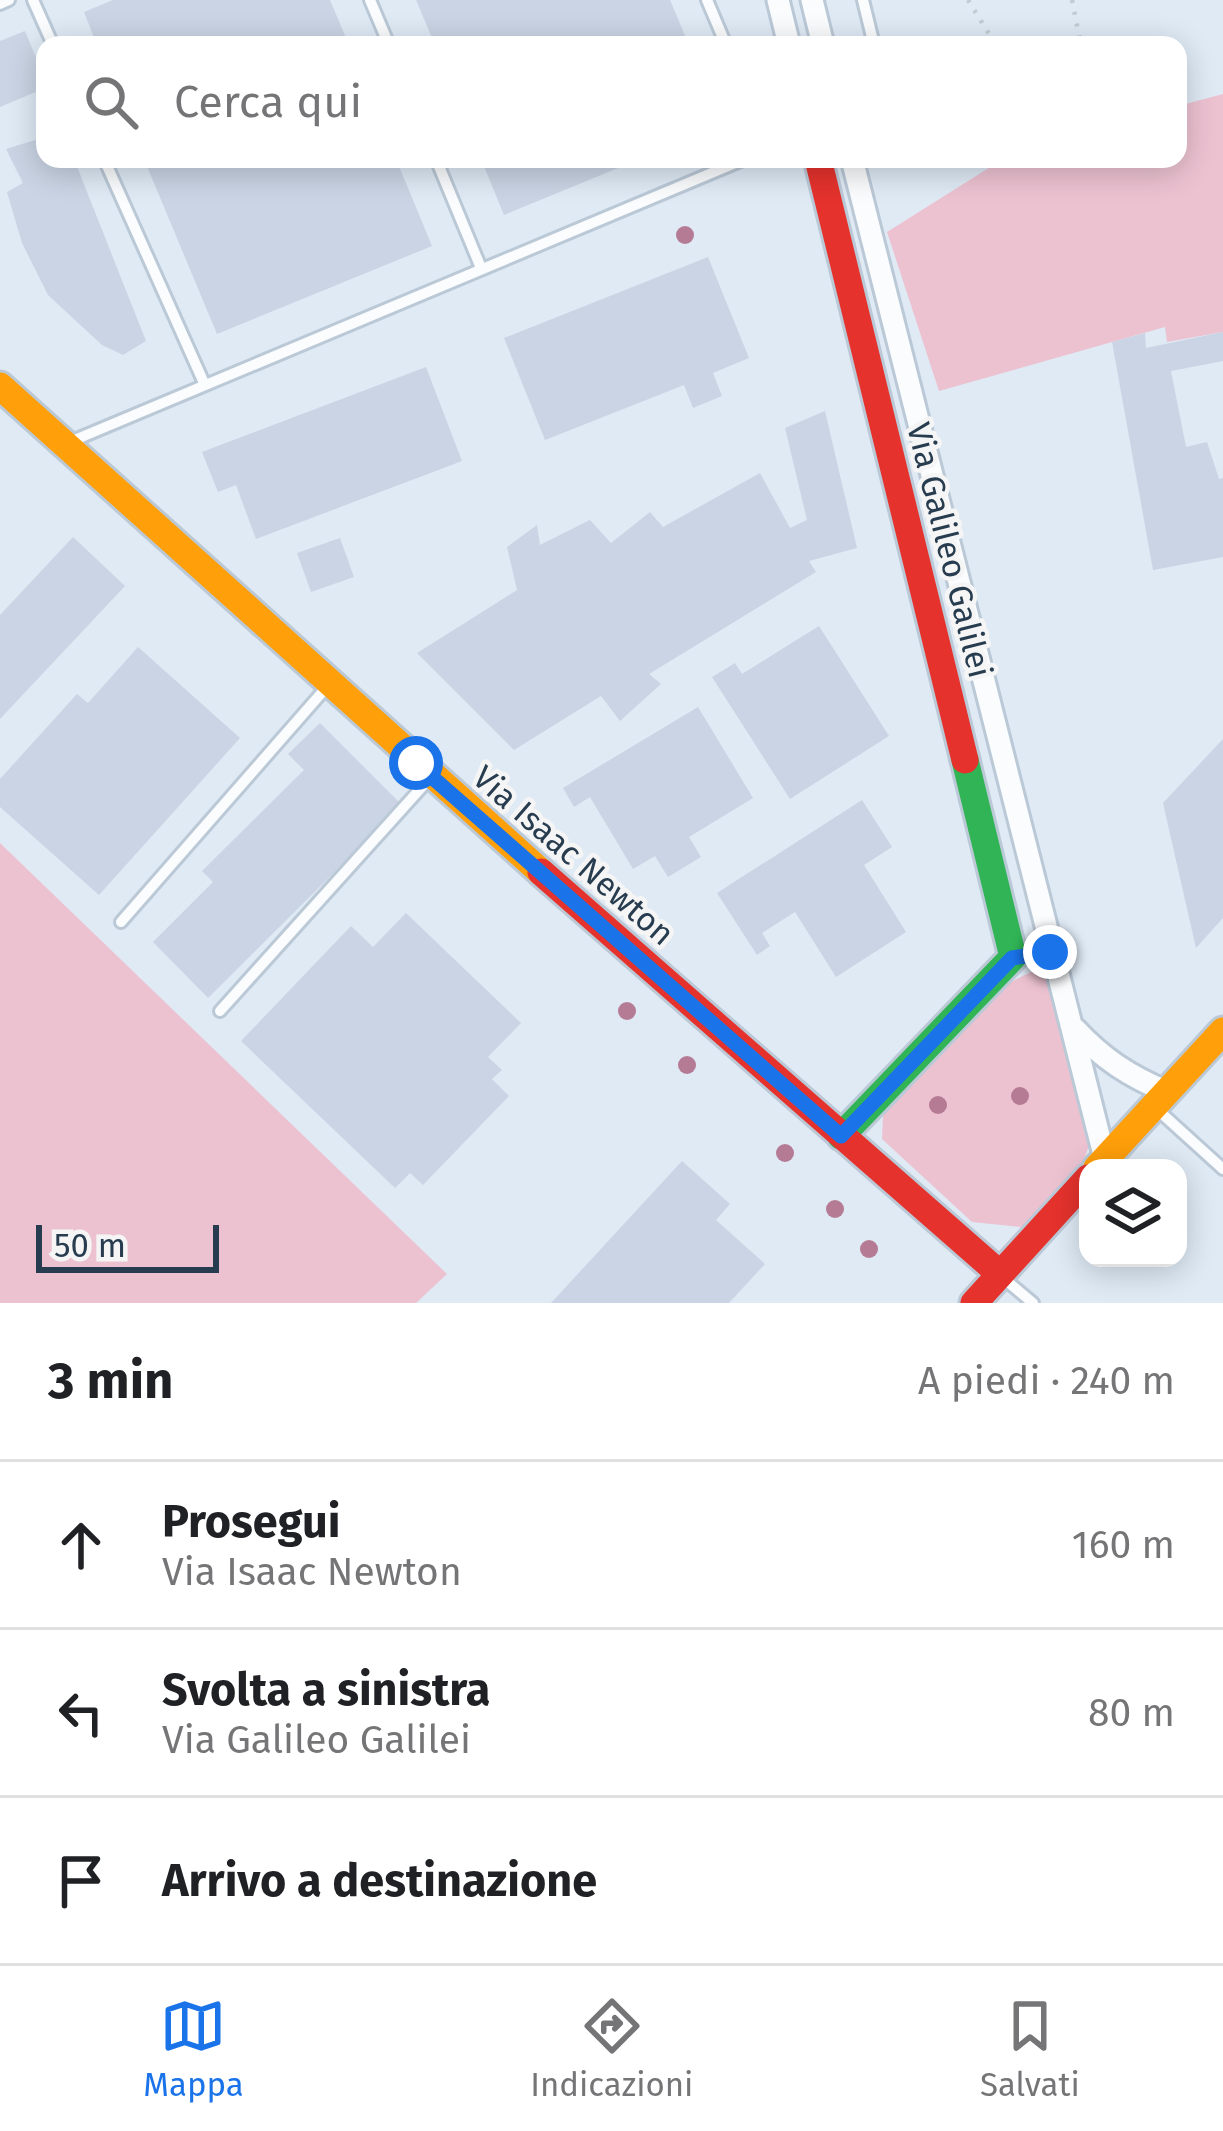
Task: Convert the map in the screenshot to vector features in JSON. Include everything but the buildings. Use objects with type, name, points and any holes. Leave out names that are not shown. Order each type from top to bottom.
[{"type":"street","points":[[778,0],[787,36]]},
{"type":"street","points":[[812,0],[821,36]]},
{"type":"street","name":"Via Galileo Galilei","points":[[820,168],[1012,958]]},
{"type":"street","name":"Via Galileo Galilei","points":[[854,168],[1071,1025],[1095,1159]]},
{"type":"street","name":"Via Isaac Newton","points":[[0,386],[332,683],[430,777],[1000,1274]]},
{"type":"street","points":[[841,1136],[1012,958],[1050,952]]},
{"type":"street","points":[[1071,1025],[1101,1056],[1160,1099]]},
{"type":"street","points":[[1105,1159],[1223,1031]]},
{"type":"street","points":[[974,1303],[1079,1188]]},
{"type":"lane","points":[[0,4],[9,0]]},
{"type":"lane","points":[[33,0],[49,36]]},
{"type":"lane","points":[[370,0],[385,36]]},
{"type":"lane","points":[[707,0],[722,36]]},
{"type":"lane","points":[[862,0],[872,36]]},
{"type":"lane","points":[[108,168],[204,382]]},
{"type":"lane","points":[[440,168],[481,268]]},
{"type":"lane","points":[[64,445],[204,382],[723,168]]},
{"type":"lane","points":[[121,922],[332,683]]},
{"type":"lane","points":[[220,1011],[430,777]]},
{"type":"lane","points":[[1160,1099],[1223,1169]]},
{"type":"lane","points":[[1000,1274],[1033,1303]]},
{"type":"path","points":[[968,0],[990,36]]},
{"type":"path","points":[[1072,0],[1079,36]]},
{"type":"shaded area","points":[[1223,94],[1223,332],[1167,342],[1165,327],[939,391],[887,232],[989,168],[1187,168],[1187,104]]},
{"type":"shaded area","points":[[0,843],[447,1274],[416,1303],[0,1303]]},
{"type":"shaded area","points":[[1046,965],[1090,1143],[1079,1167],[1037,1217],[1021,1227],[972,1222],[882,1139],[883,1113],[1006,984]]},
{"type":"traffic: fast","points":[[841,1136],[1013,957],[965,760]]},
{"type":"traffic: slow","points":[[0,386],[541,872]]},
{"type":"traffic: slow","points":[[1105,1159],[1223,1031]]},
{"type":"traffic: jam","points":[[820,168],[965,760]]},
{"type":"traffic: jam","points":[[541,872],[1000,1274]]},
{"type":"traffic: jam","points":[[974,1303],[1079,1188]]},
{"type":"route","points":[[416,763],[841,1136],[1012,958],[1050,952]]}]
